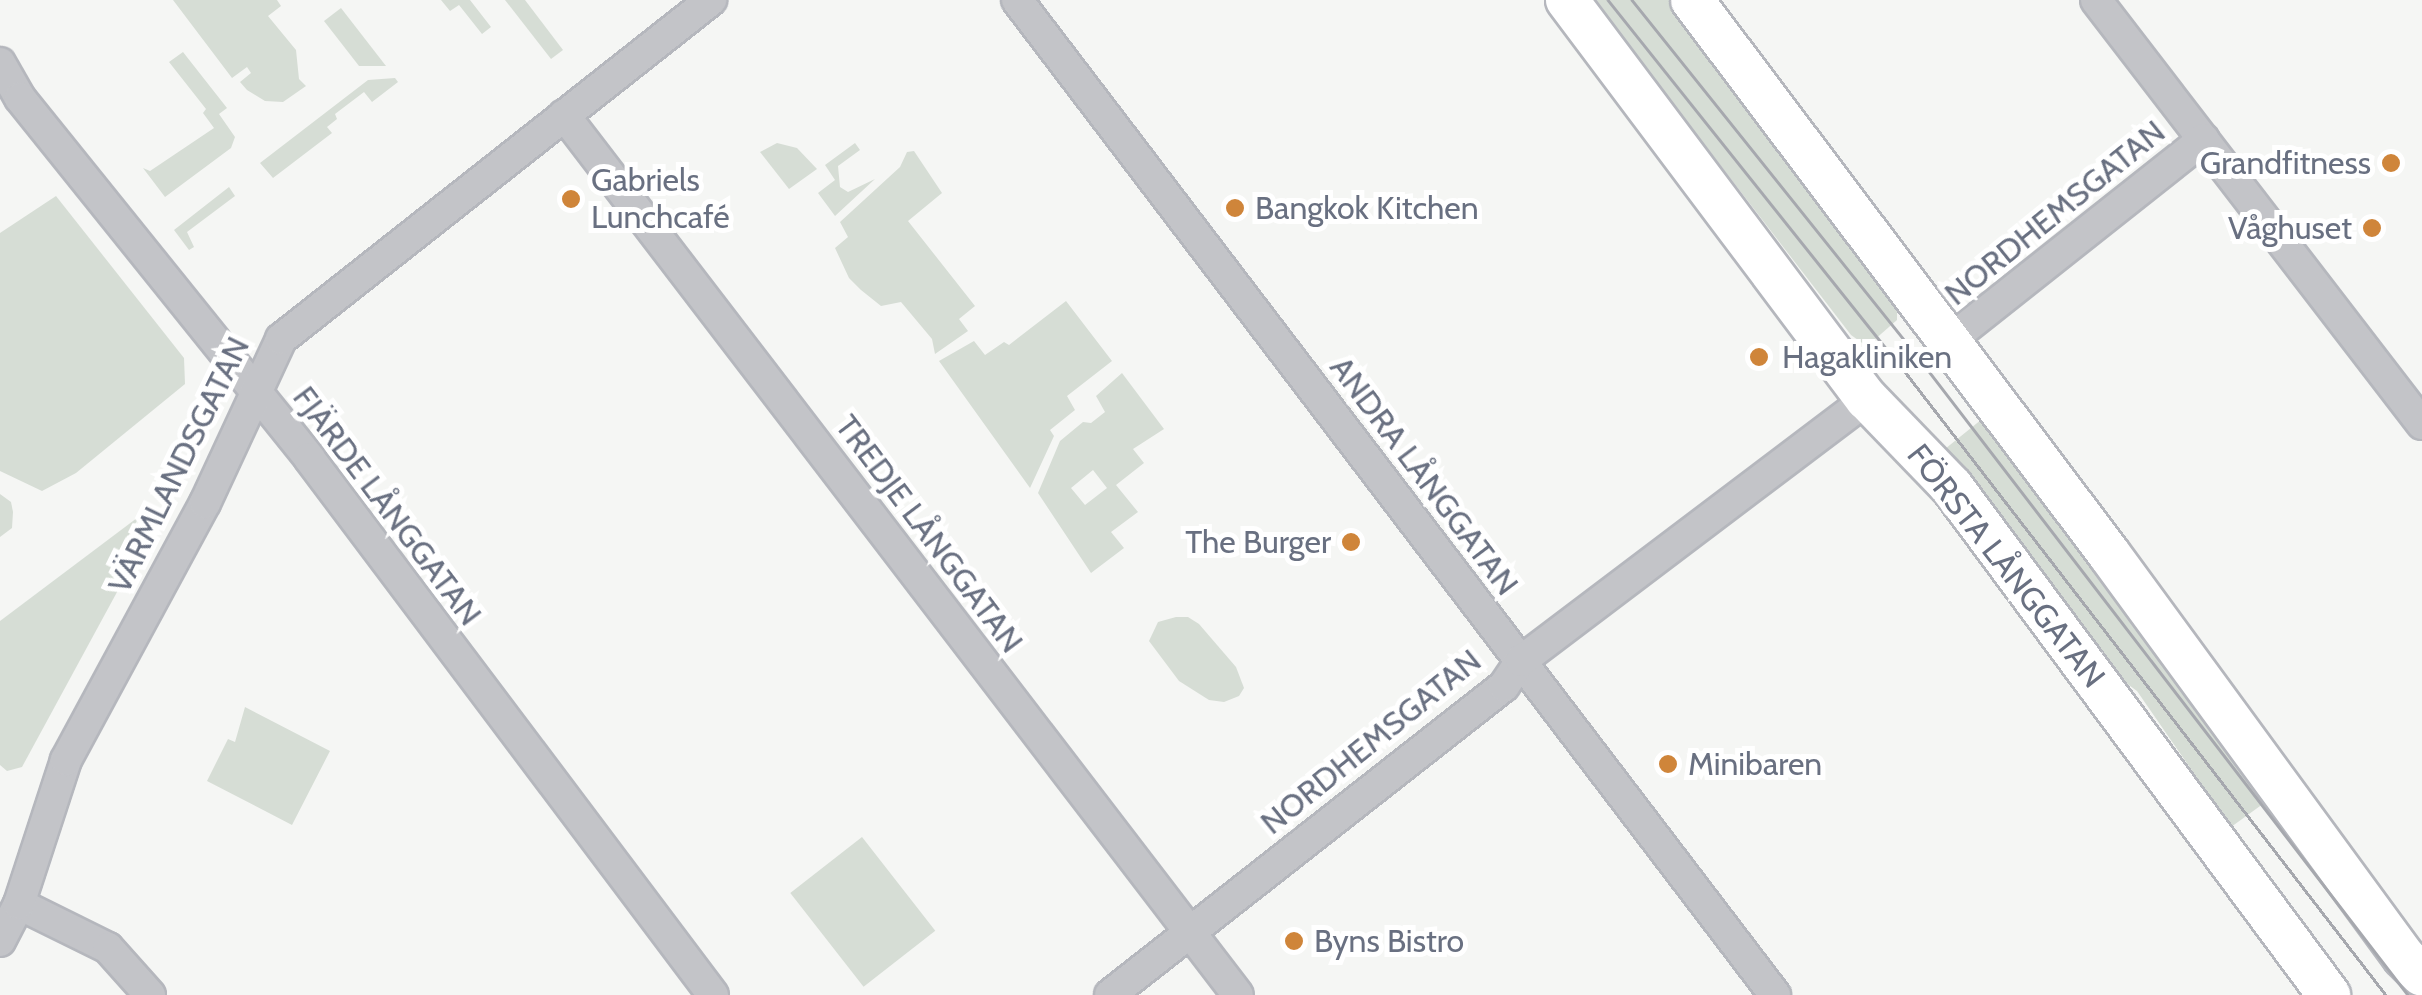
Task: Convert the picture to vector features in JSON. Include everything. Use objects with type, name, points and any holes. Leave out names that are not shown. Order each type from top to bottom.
[{"type":"street","name":"VÄRMLANDSGATAN","points":[[0,941],[19,904],[66,760],[205,503],[281,339],[299,321],[712,0]]},
{"type":"street","name":"ANDRA LÅNGGATAN","points":[[1017,0],[1775,995]]},
{"type":"street","name":"FÖRSTA LÅNGGATAN","points":[[1566,0],[1866,399],[1952,487],[2329,995]]},
{"type":"street","points":[[1692,0],[2404,957],[2422,975]]},
{"type":"street","points":[[2096,0],[2422,424]]},
{"type":"street","name":"FJÄRDE LÅNGGATAN","points":[[0,63],[20,98],[256,391],[714,995]]},
{"type":"street","name":"TREDJE LÅNGGATAN","points":[[564,115],[1238,995]]},
{"type":"street","name":"NORDHEMSGATAN","points":[[1949,341],[2204,138]]},
{"type":"street","name":"NORDHEMSGATAN","points":[[1110,995],[1504,686],[1520,661],[1866,399]]},
{"type":"street","points":[[19,904],[108,948],[150,995]]},
{"type":"shaded area","points":[[173,0],[277,0],[281,6],[268,16],[296,50],[299,79],[306,86],[283,102],[265,101],[247,90],[240,82],[251,73],[247,67],[232,78]]},
{"type":"shaded area","points":[[441,0],[470,0],[491,27],[482,34],[459,5],[450,11]]},
{"type":"shaded area","points":[[505,0],[525,0],[563,50],[551,59]]},
{"type":"shaded area","points":[[1593,0],[1669,0],[1887,280],[1897,299],[1897,320],[1865,345],[1851,335]]},
{"type":"shaded area","points":[[341,8],[386,66],[359,66],[324,21]]},
{"type":"shaded area","points":[[183,52],[227,108],[219,114],[235,137],[231,148],[165,197],[143,168],[150,171],[214,128],[203,113],[206,109],[169,62]]},
{"type":"shaded area","points":[[395,78],[398,82],[372,102],[364,92],[335,114],[337,119],[327,127],[332,133],[273,178],[260,163],[368,80]]},
{"type":"shaded area","points":[[777,143],[797,148],[817,169],[789,189],[760,152]]},
{"type":"shaded area","points":[[855,143],[860,150],[838,166],[840,187],[848,192],[875,179],[835,216],[818,193],[835,180],[825,165]]},
{"type":"shaded area","points":[[914,151],[942,193],[908,221],[975,306],[959,319],[968,331],[935,354],[932,339],[901,302],[881,306],[861,290],[849,278],[835,248],[848,237],[840,222],[900,167],[907,152]]},
{"type":"shaded area","points":[[229,187],[235,196],[187,232],[194,247],[189,250],[174,230]]},
{"type":"shaded area","points":[[56,196],[184,358],[185,384],[76,473],[42,491],[0,471],[0,233]]},
{"type":"shaded area","points":[[1066,301],[1112,361],[1067,396],[1075,410],[1050,430],[1054,436],[1030,488],[939,361],[974,341],[985,355],[1004,342],[1009,345]]},
{"type":"shaded area","points":[[1122,373],[1164,429],[1133,449],[1144,463],[1116,485],[1138,512],[1111,532],[1124,548],[1091,573],[1038,493],[1060,441],[1083,422],[1091,423],[1105,412],[1096,396]],"holes":[[[1093,470],[1107,488],[1085,505],[1071,488]]]},
{"type":"shaded area","points":[[1992,411],[2274,796],[2231,827],[2137,691],[2103,666],[1940,453]]},
{"type":"shaded area","points":[[0,494],[11,502],[13,512],[12,528],[0,537]]},
{"type":"shaded area","points":[[141,515],[148,535],[22,767],[7,771],[0,765],[0,621]]},
{"type":"shaded area","points":[[1188,617],[1199,624],[1236,667],[1244,688],[1239,696],[1224,702],[1209,700],[1179,681],[1149,641],[1158,622]]},
{"type":"shaded area","points":[[245,707],[330,751],[292,825],[207,781],[228,739],[235,742]]},
{"type":"shaded area","points":[[862,837],[935,931],[864,987],[790,893]]},
{"type":"tram line","points":[[1608,0],[1899,364],[2386,995]]},
{"type":"tram line","points":[[1632,0],[1921,361],[2408,995]]},
{"type":"place","name":"Grandfitness","points":[[2391,163]]},
{"type":"place","name":"Gabriels Lunchcafé","points":[[571,199]]},
{"type":"place","name":"Bangkok Kitchen","points":[[1235,208]]},
{"type":"place","name":"Våghuset","points":[[2372,228]]},
{"type":"place","name":"Hagakliniken","points":[[1759,357]]},
{"type":"place","name":"The Burger","points":[[1351,542]]},
{"type":"place","name":"Minibaren","points":[[1668,764]]},
{"type":"place","name":"Byns Bistro","points":[[1294,941]]}]
